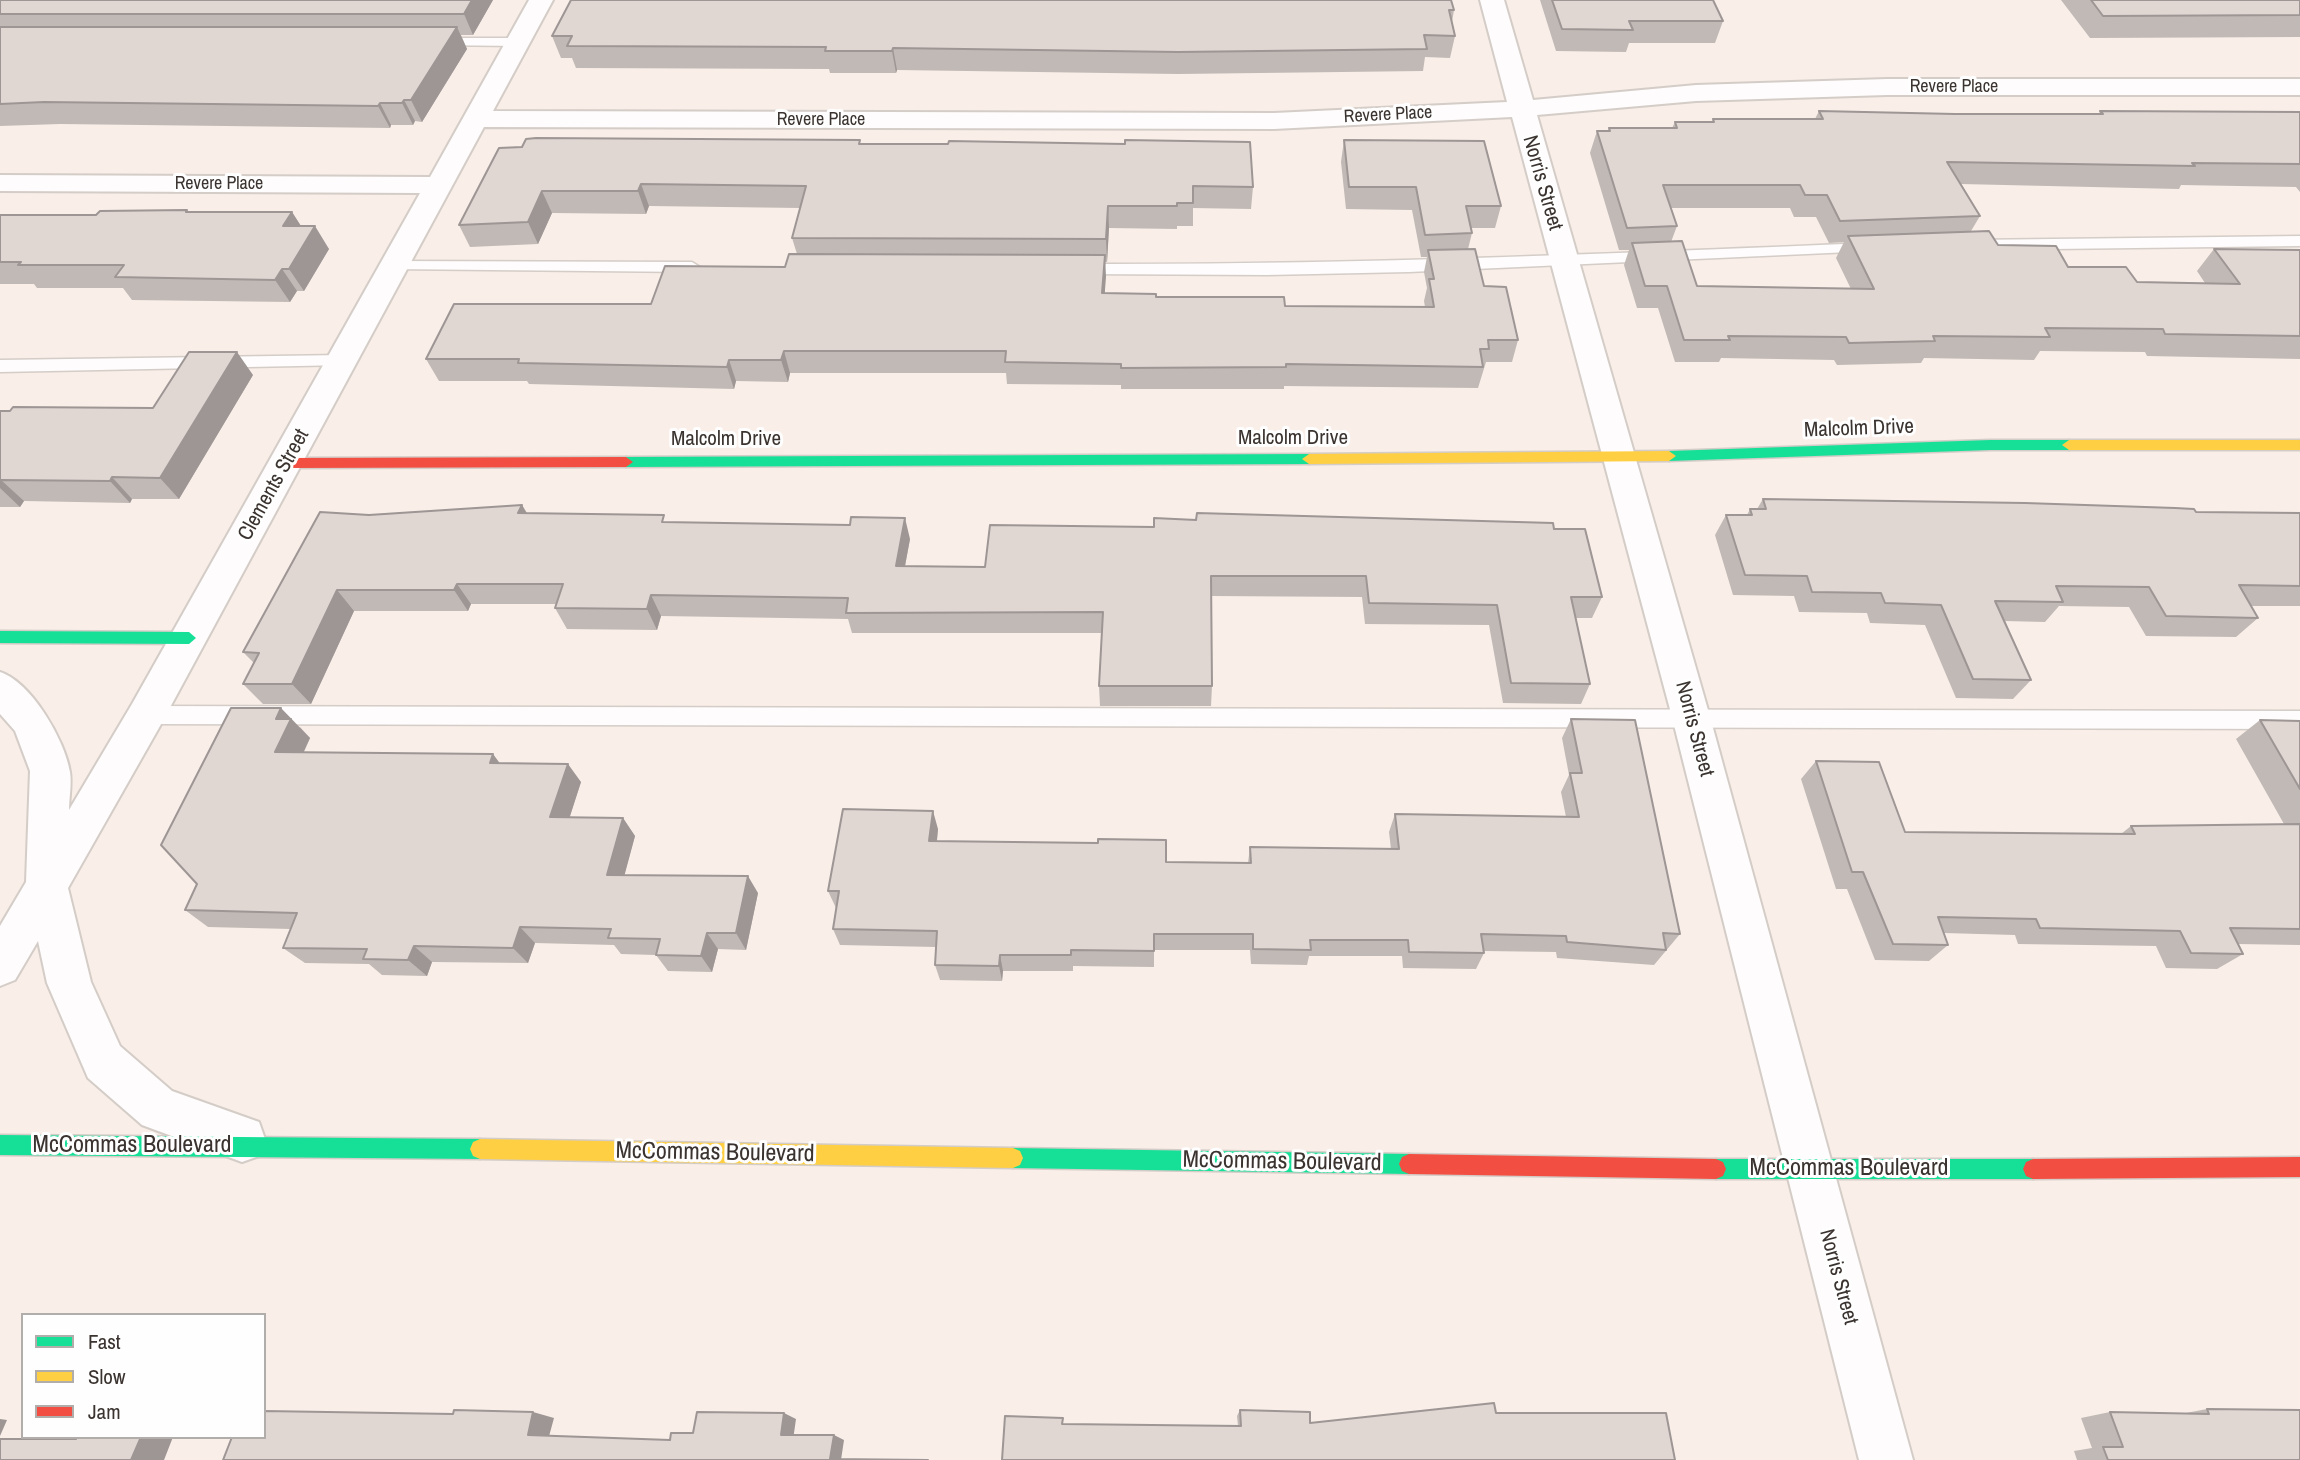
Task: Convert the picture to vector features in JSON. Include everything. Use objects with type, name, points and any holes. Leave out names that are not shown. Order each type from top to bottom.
[{"type":"street","name":"Clements Street","points":[[0,966],[146,715],[541,0]]},
{"type":"street","name":"Norris Street","points":[[1492,0],[1691,717],[1886,1460]]},
{"type":"street","name":"Revere Place","points":[[475,119],[1275,121],[1521,109],[1696,93],[1873,88],[2300,87]]},
{"type":"street","name":"Revere Place","points":[[0,183],[439,185]]},
{"type":"street","name":"Malcolm Drive","points":[[285,463],[1619,458],[1990,445],[2300,445]]},
{"type":"street","points":[[0,637],[189,638]]},
{"type":"street","name":"McCommas Boulevard","points":[[0,687],[32,723],[50,771],[47,888],[69,983],[104,1062],[158,1109],[263,1146]]},
{"type":"street","name":"McCommas Boulevard","points":[[0,1145],[263,1146],[1809,1170],[2300,1167]]},
{"type":"lane","points":[[425,42],[517,42]]},
{"type":"lane","points":[[1950,246],[2074,242],[2300,241]]},
{"type":"lane","points":[[1059,269],[1267,270],[1881,248]]},
{"type":"lane","points":[[394,265],[713,267]]},
{"type":"lane","points":[[0,366],[342,362]]},
{"type":"lane","points":[[146,715],[2300,720]]},
{"type":"building","points":[[0,0],[472,0],[464,14],[0,14]]},
{"type":"building","points":[[571,0],[1451,0],[1454,10],[1449,10],[1455,36],[1424,35],[1427,49],[1178,52],[893,48],[892,51],[825,51],[826,47],[567,46],[572,36],[552,36]]},
{"type":"building","points":[[1552,0],[1713,0],[1723,21],[1629,21],[1633,30],[1562,29]]},
{"type":"building","points":[[2091,0],[2300,0],[2300,15],[2103,16]]},
{"type":"building","points":[[0,27],[457,27],[411,100],[404,100],[402,103],[380,103],[378,106],[44,102],[0,104]]},
{"type":"building","points":[[1819,111],[1955,114],[2103,114],[2100,111],[2300,112],[2300,164],[2192,163],[2195,166],[1947,162],[1980,216],[1840,221],[1827,195],[1805,195],[1800,185],[1663,185],[1677,226],[1627,228],[1597,131],[1610,131],[1609,128],[1677,128],[1675,122],[1714,122],[1713,119],[1823,119]]},
{"type":"building","points":[[526,139],[860,140],[859,144],[948,144],[949,141],[1125,144],[1125,140],[1250,142],[1253,187],[1193,186],[1193,203],[1177,203],[1177,206],[1108,206],[1106,239],[792,238],[806,186],[641,184],[638,191],[542,191],[528,222],[459,225],[499,148],[522,147]]},
{"type":"building","points":[[1344,140],[1484,141],[1501,206],[1466,206],[1472,233],[1425,235],[1416,187],[1349,187]]},
{"type":"building","points":[[187,210],[186,212],[292,212],[283,226],[315,226],[289,269],[282,269],[275,280],[115,277],[124,265],[18,265],[21,262],[0,262],[0,215],[96,215],[100,211]]},
{"type":"building","points":[[1989,231],[1998,245],[2056,246],[2068,267],[2126,267],[2137,282],[2240,284],[2214,249],[2300,250],[2300,336],[2165,334],[2163,329],[2045,328],[2050,337],[1933,336],[1935,341],[1849,343],[1846,337],[1728,336],[1730,340],[1684,340],[1667,286],[1645,286],[1632,243],[1682,241],[1697,286],[1874,289],[1848,236]]},
{"type":"building","points":[[1475,249],[1484,286],[1506,287],[1518,340],[1488,340],[1489,349],[1480,349],[1483,367],[1286,364],[1286,367],[1121,368],[1121,364],[1005,362],[1006,351],[784,351],[781,360],[729,360],[727,367],[518,363],[519,359],[426,359],[454,304],[651,304],[665,266],[785,267],[789,254],[1105,255],[1102,293],[1156,294],[1156,297],[1284,297],[1285,306],[1434,307],[1429,279],[1434,279],[1428,250]]},
{"type":"building","points":[[189,352],[237,352],[160,478],[112,477],[110,481],[0,482],[0,411],[10,411],[13,407],[153,408]]},
{"type":"building","points":[[1763,499],[2025,503],[2194,509],[2196,512],[2300,513],[2300,586],[2239,585],[2258,618],[2166,616],[2149,587],[2056,586],[2063,602],[1995,601],[2031,680],[1973,679],[1941,605],[1885,603],[1881,593],[1812,592],[1807,576],[1745,575],[1726,515],[1752,515],[1750,509],[1766,509]]},
{"type":"building","points":[[522,505],[518,513],[664,515],[662,522],[850,525],[851,517],[905,518],[896,566],[985,567],[990,525],[1154,527],[1154,518],[1196,520],[1197,513],[1553,523],[1554,529],[1585,529],[1602,597],[1571,597],[1590,684],[1511,683],[1497,605],[1369,603],[1366,576],[1211,576],[1212,686],[1099,686],[1103,612],[846,613],[848,598],[651,595],[647,609],[555,608],[563,584],[457,584],[454,590],[337,590],[292,684],[243,684],[259,653],[243,652],[320,512],[369,515]]},
{"type":"building","points":[[231,708],[281,708],[276,719],[291,719],[275,752],[493,754],[490,763],[568,764],[550,817],[623,818],[607,875],[748,876],[736,933],[707,933],[701,956],[656,955],[660,939],[608,938],[611,929],[520,927],[513,948],[414,946],[408,960],[363,959],[367,949],[283,948],[297,913],[185,910],[197,884],[161,845]]},
{"type":"building","points":[[1571,719],[1635,720],[1680,934],[1663,933],[1666,950],[1567,942],[1566,936],[1481,934],[1484,953],[1409,952],[1408,940],[1310,940],[1311,950],[1253,949],[1253,934],[1154,934],[1154,951],[1071,950],[1071,955],[1000,955],[999,966],[935,965],[937,931],[833,929],[839,891],[828,891],[843,809],[933,811],[929,841],[1098,843],[1098,839],[1166,840],[1166,862],[1251,863],[1250,847],[1399,849],[1395,814],[1579,817],[1570,773],[1582,773]]},
{"type":"building","points":[[2260,720],[2300,721],[2300,789]]},
{"type":"building","points":[[1816,761],[1879,762],[1905,832],[2135,834],[2131,826],[2300,824],[2300,929],[2230,928],[2243,954],[2191,953],[2180,931],[2040,928],[2036,919],[1938,917],[1948,945],[1893,944],[1863,872],[1852,872]]},
{"type":"building","points":[[1494,1403],[1496,1413],[1666,1413],[1675,1460],[1002,1460],[1005,1416],[1063,1418],[1062,1424],[1241,1426],[1240,1410],[1310,1412],[1310,1423]]},
{"type":"building","points":[[2207,1409],[2300,1410],[2300,1460],[2108,1460],[2103,1447],[2123,1447],[2110,1412],[2209,1414]]},
{"type":"building","points":[[454,1410],[533,1412],[528,1435],[670,1440],[671,1433],[693,1433],[697,1412],[784,1413],[781,1435],[834,1435],[830,1459],[928,1460],[223,1460],[231,1439],[266,1439],[266,1411],[453,1414]]},
{"type":"building","points":[[0,1439],[140,1439],[131,1460],[0,1460]]},
{"type":"traffic: fast","points":[[1669,456],[1990,445],[2069,445]]},
{"type":"traffic: fast","points":[[626,462],[1309,459]]},
{"type":"traffic: fast","points":[[0,637],[189,638]]},
{"type":"traffic: fast","points":[[0,1145],[480,1149]]},
{"type":"traffic: fast","points":[[1013,1158],[1409,1164]]},
{"type":"traffic: fast","points":[[1716,1169],[2033,1169]]},
{"type":"traffic: slow","points":[[2069,445],[2300,445]]},
{"type":"traffic: slow","points":[[1309,459],[1669,456]]},
{"type":"traffic: slow","points":[[480,1149],[1013,1158]]},
{"type":"traffic: jam","points":[[285,463],[626,462]]},
{"type":"traffic: jam","points":[[1409,1164],[1716,1169]]},
{"type":"traffic: jam","points":[[2033,1169],[2300,1167]]}]
